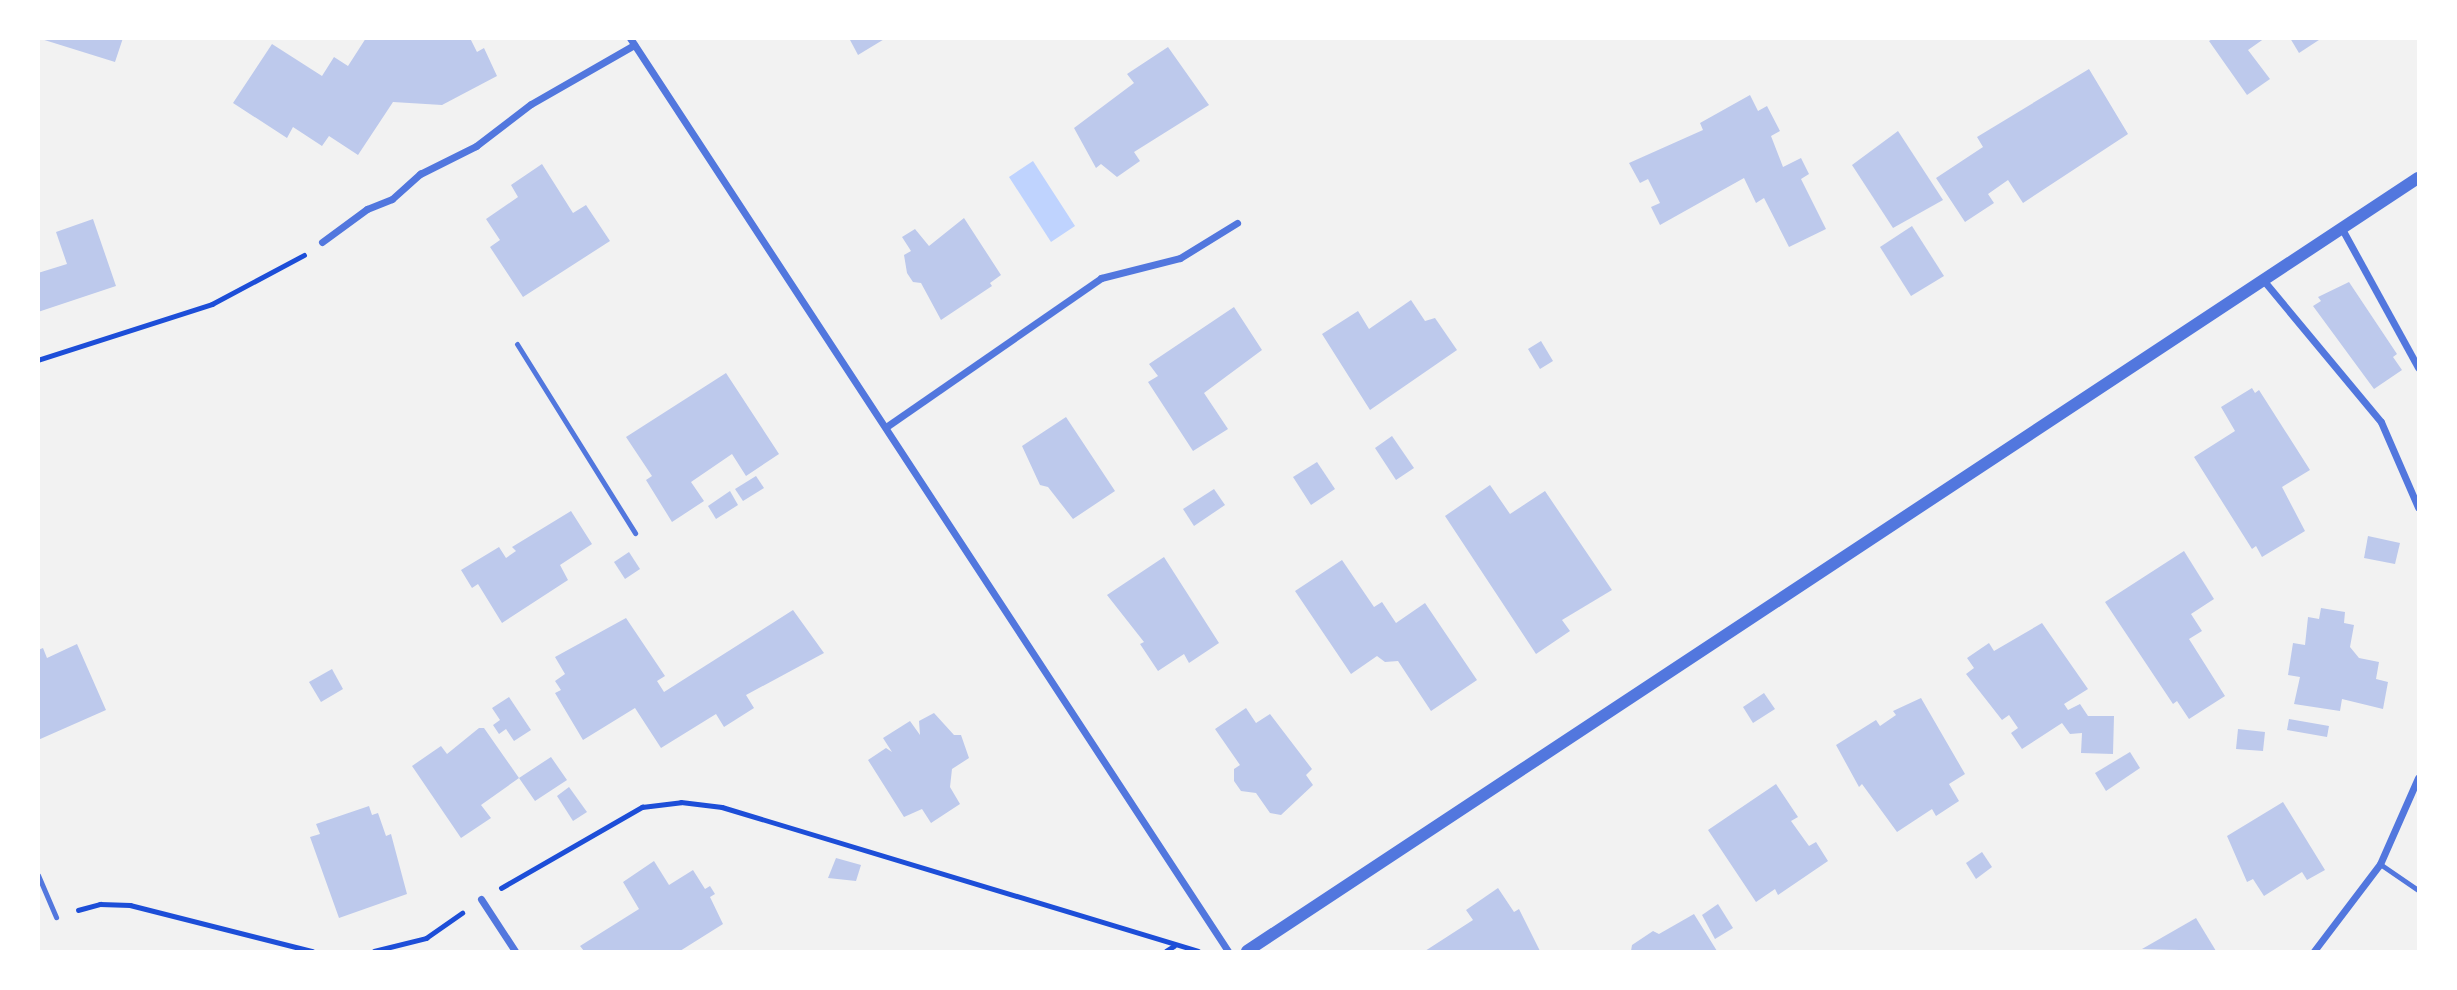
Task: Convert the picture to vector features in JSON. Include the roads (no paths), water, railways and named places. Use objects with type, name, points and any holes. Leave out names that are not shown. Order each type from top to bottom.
[{"type":"street","points":[[322,242],[367,209],[392,199],[420,174],[476,146],[531,104],[632,42],[1227,951]]},
{"type":"street","points":[[1247,951],[2418,178]]},
{"type":"street","points":[[886,427],[1101,278],[1180,258],[1237,223]]},
{"type":"street","points":[[2342,229],[2418,368]]},
{"type":"street","points":[[2264,281],[2381,422],[2418,507]]},
{"type":"street","points":[[2314,951],[2380,863],[2418,778]]},
{"type":"street","points":[[481,899],[515,951]]},
{"type":"lane","points":[[517,344],[635,533]]},
{"type":"lane","points":[[2380,863],[2418,890]]},
{"type":"lane","points":[[38,875],[57,917]]},
{"type":"water","points":[[1033,161],[1075,226],[1051,242],[1009,177]]}]
